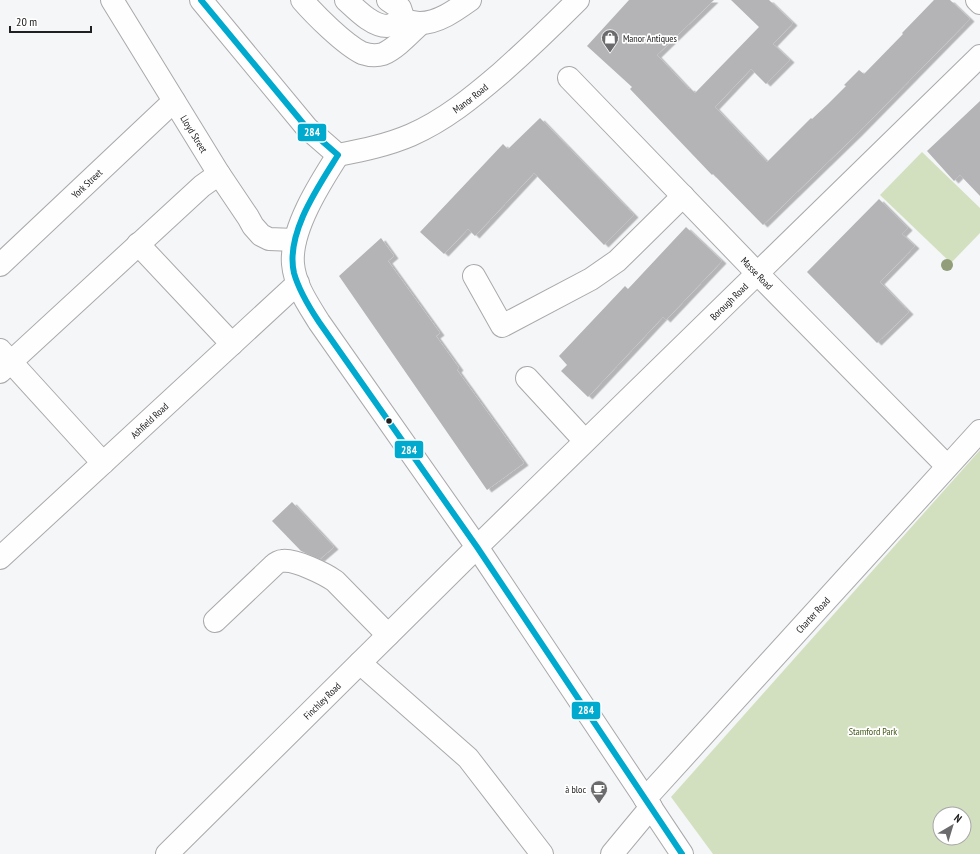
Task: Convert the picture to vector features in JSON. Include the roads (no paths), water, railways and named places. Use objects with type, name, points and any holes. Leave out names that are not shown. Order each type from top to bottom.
[{"type":"street","name":"Lloyd Street","points":[[112,0],[219,174],[253,226],[261,235],[269,239],[295,240]]},
{"type":"street","points":[[201,0],[307,128],[338,155],[318,185],[295,240],[293,263],[302,294],[477,547],[682,854]]},
{"type":"street","points":[[302,0],[324,22],[353,47],[362,53],[375,56],[383,54],[393,48],[412,22]]},
{"type":"street","points":[[346,0],[359,12],[378,23],[388,26],[443,17],[470,0]]},
{"type":"street","points":[[388,0],[400,8],[412,22]]},
{"type":"street","name":"Manor Road","points":[[338,155],[379,147],[416,133],[445,117],[473,97],[535,43],[578,0]]},
{"type":"street","points":[[977,0],[980,3]]},
{"type":"street","name":"Borough Road","points":[[477,547],[980,56]]},
{"type":"street","name":"Masse Road","points":[[569,78],[757,273],[947,466]]},
{"type":"street","name":"York Street","points":[[1,263],[174,101]]},
{"type":"street","points":[[103,463],[4,361],[202,186],[219,174]]},
{"type":"street","points":[[474,276],[502,326],[591,279],[617,261],[683,196]]},
{"type":"street","points":[[138,244],[232,344]]},
{"type":"street","name":"Ashfield Road","points":[[0,558],[298,283]]},
{"type":"street","points":[[527,378],[586,441]]},
{"type":"street","name":"Charter Road","points":[[612,854],[648,803],[947,466],[980,431]]},
{"type":"street","name":"Finchley Road","points":[[167,854],[477,547]]},
{"type":"street","points":[[215,621],[274,565],[282,560],[291,561],[325,574],[335,581],[388,635]]},
{"type":"street","points":[[360,663],[468,758],[542,854]]},
{"type":"place","name":"Manor Antiques","points":[[610,53]]},
{"type":"place","name":"à bloc","points":[[599,804]]},
{"type":"park label","name":"Stamford Park","points":[[873,731]]}]
